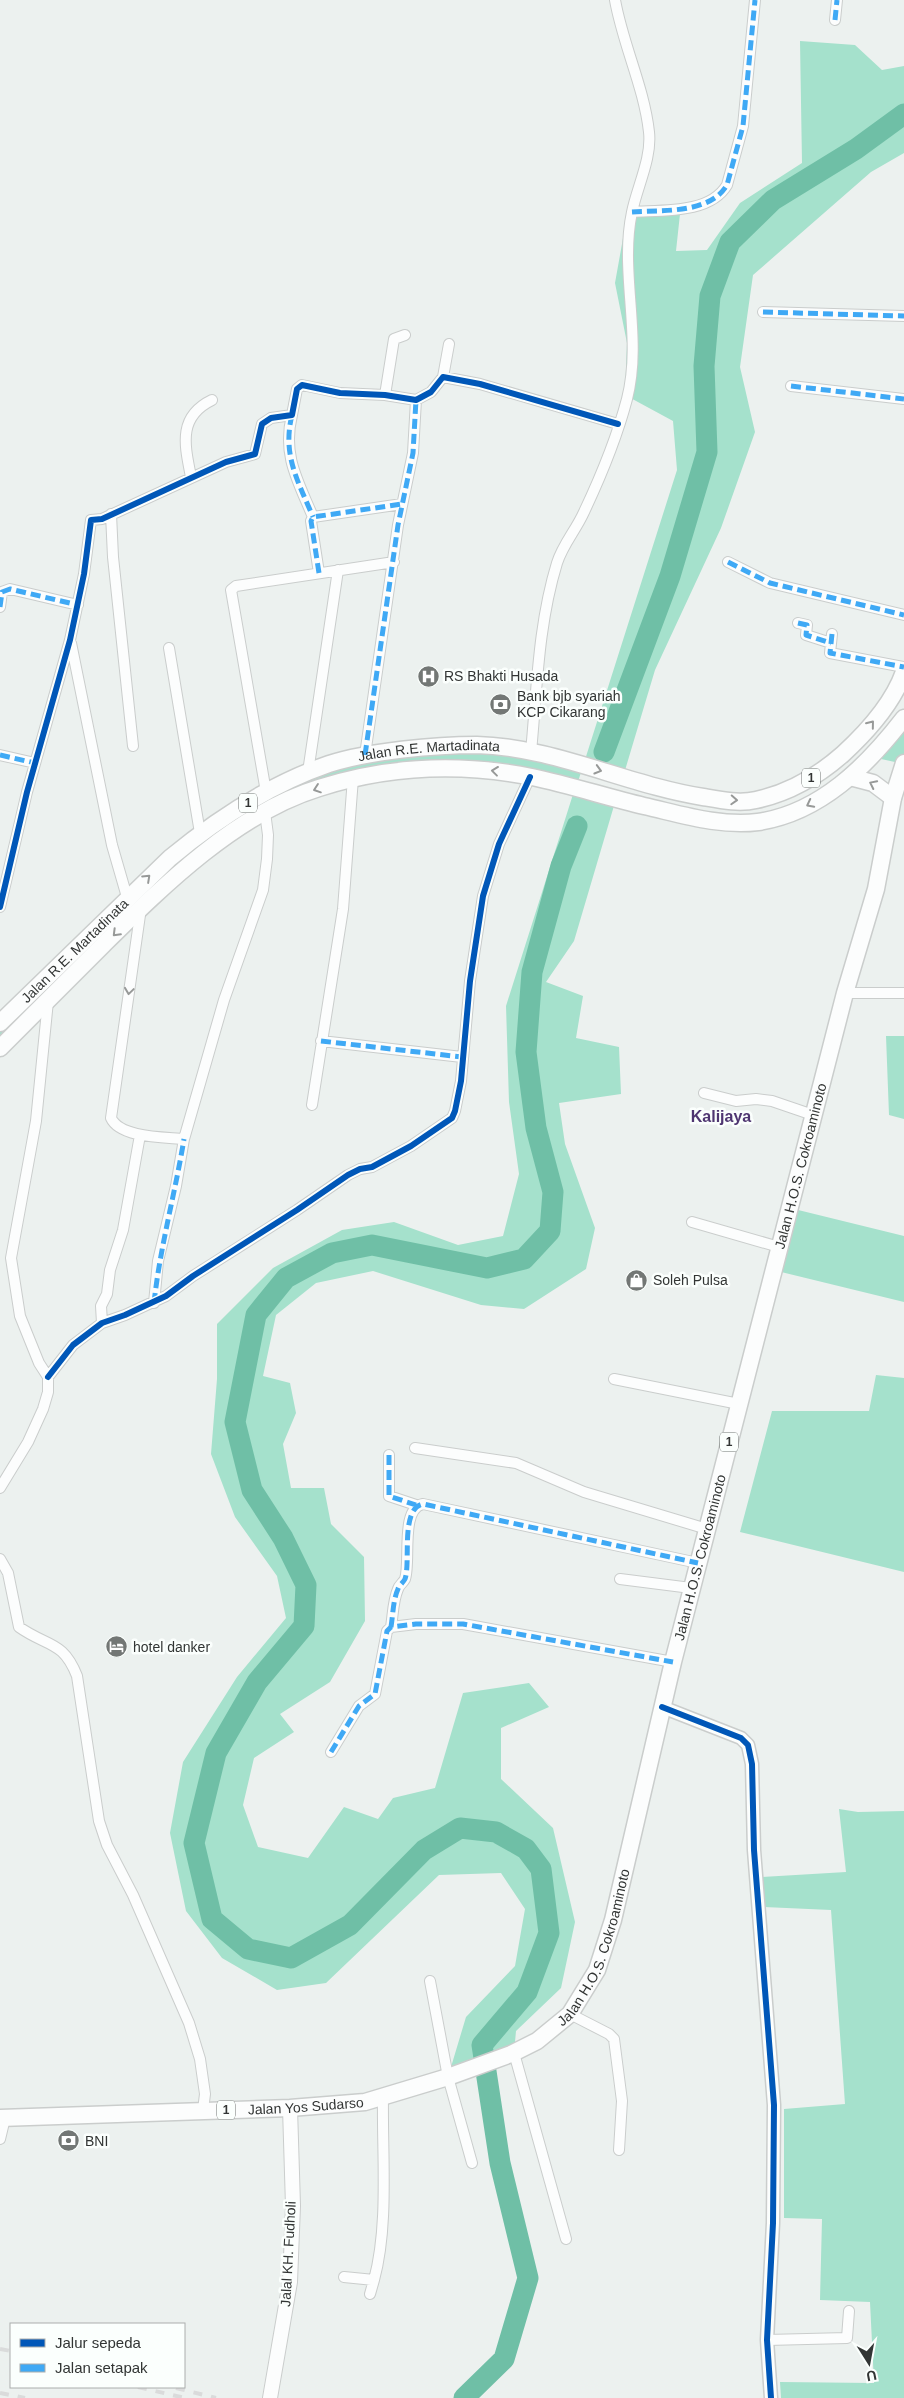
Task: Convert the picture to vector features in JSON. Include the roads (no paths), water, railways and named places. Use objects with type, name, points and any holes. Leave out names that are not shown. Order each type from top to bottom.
[{"type":"highway","name":"Jalan R.E. Martadinata","points":[[0,1023],[127,898],[200,833],[266,792],[308,772],[364,755],[464,745],[531,752],[686,794],[737,801],[755,800],[795,788],[827,768],[858,740],[886,706],[902,678]]},
{"type":"highway","name":"Jalan R.E. Martadinata","points":[[0,1048],[141,908],[224,839],[286,800],[317,788],[353,778],[416,769],[463,767],[530,777],[616,800],[682,814],[738,823],[771,819],[800,810],[818,801],[850,777],[872,757],[904,718]]},
{"type":"highway","name":"Jalan H.O.S. Cokroaminoto","points":[[513,2053],[537,2041],[570,2014],[597,1970],[606,1947],[672,1662],[845,992],[876,889],[893,798],[904,762]]},
{"type":"highway","points":[[850,777],[874,783],[893,798]]},
{"type":"highway","points":[[648,806],[654,797],[652,786]]},
{"type":"highway","points":[[682,814],[680,804],[686,794]]},
{"type":"highway","name":"Jalan Yos Sudarso","points":[[3,2118],[290,2108],[341,2104],[383,2097],[450,2076],[513,2053]]},
{"type":"main road","name":"Jalal KH. Fudholi","points":[[270,2398],[290,2282],[293,2206],[290,2108]]},
{"type":"street","points":[[531,752],[541,634],[550,588],[564,545],[584,512],[627,397],[632,352],[627,243],[632,212],[648,152],[650,134],[642,94],[621,32],[615,0]]},
{"type":"street","points":[[632,212],[685,208],[712,200],[723,192],[727,185],[742,126],[755,0]]},
{"type":"street","points":[[835,20],[837,0]]},
{"type":"street","points":[[763,312],[904,316]]},
{"type":"street","points":[[385,395],[394,339],[405,335]]},
{"type":"street","points":[[319,573],[311,521],[313,517],[289,457],[288,435],[297,389],[302,385],[346,394],[385,395],[416,400],[431,392],[443,377],[449,344]]},
{"type":"street","points":[[443,377],[480,384],[618,424]]},
{"type":"street","points":[[792,386],[904,399]]},
{"type":"street","points":[[191,478],[186,446],[187,429],[193,413],[212,400]]},
{"type":"street","points":[[364,755],[402,504],[413,453],[416,400]]},
{"type":"street","points":[[0,907],[13,844],[70,640],[78,605],[91,520],[102,518],[226,462],[246,455],[253,455],[263,422],[271,418],[292,415]]},
{"type":"street","points":[[313,517],[402,504]]},
{"type":"street","points":[[111,514],[113,557],[133,746]]},
{"type":"street","points":[[266,792],[230,591],[236,586],[394,562]]},
{"type":"street","points":[[728,562],[770,583],[904,616]]},
{"type":"street","points":[[308,772],[338,570]]},
{"type":"street","points":[[0,607],[2,592],[10,589],[78,605]]},
{"type":"street","points":[[798,623],[807,625],[806,635],[832,639],[830,653],[904,667]]},
{"type":"street","points":[[70,640],[112,845],[127,898]]},
{"type":"street","points":[[169,648],[200,833]]},
{"type":"street","points":[[0,755],[35,763]]},
{"type":"street","points":[[48,1377],[73,1345],[102,1323],[154,1303],[348,1175],[386,1160],[448,1121],[455,1111],[470,981],[483,896],[499,844],[530,777]]},
{"type":"street","points":[[312,1105],[343,909],[353,778]]},
{"type":"street","points":[[154,1303],[158,1261],[176,1186],[184,1139],[224,1000],[262,890],[267,859],[268,835],[265,812]]},
{"type":"street","points":[[141,908],[111,1118],[117,1126],[140,1135],[184,1139]]},
{"type":"street","points":[[845,992],[904,993]]},
{"type":"street","points":[[0,1488],[28,1442],[44,1409],[48,1392],[48,1377],[39,1362],[20,1316],[11,1258],[36,1121],[48,1001]]},
{"type":"street","points":[[321,1041],[462,1057]]},
{"type":"street","points":[[704,1093],[736,1101],[756,1099],[772,1101],[814,1115]]},
{"type":"street","points":[[102,1323],[101,1306],[107,1294],[110,1270],[123,1230],[140,1135]]},
{"type":"street","points":[[692,1222],[780,1247]]},
{"type":"street","points":[[614,1379],[739,1404]]},
{"type":"street","points":[[415,1448],[516,1463],[584,1492],[707,1529]]},
{"type":"street","points":[[388,1455],[389,1496],[416,1505],[423,1504],[698,1563]]},
{"type":"street","points":[[331,1752],[359,1706],[375,1694],[387,1631],[391,1627],[398,1588],[404,1579],[408,1532],[413,1509],[416,1505]]},
{"type":"street","points":[[0,1559],[8,1573],[19,1627],[65,1652],[71,1660],[77,1676],[99,1821],[107,1845],[132,1895],[189,2023],[200,2059],[204,2094],[203,2110]]},
{"type":"street","points":[[620,1579],[691,1588]]},
{"type":"street","points":[[391,1627],[439,1624],[493,1628],[672,1662]]},
{"type":"street","points":[[662,1707],[741,1738],[748,1745],[752,1764],[754,1850],[774,2105],[773,2223],[767,2340],[771,2398]]},
{"type":"street","points":[[430,1981],[450,2076],[472,2163]]},
{"type":"street","points":[[570,2014],[610,2034],[614,2039],[622,2092],[623,2117],[619,2150]]},
{"type":"street","points":[[513,2053],[566,2239]]},
{"type":"street","points":[[370,2294],[378,2263],[384,2181],[383,2097]]},
{"type":"street","points":[[0,2139],[3,2118]]},
{"type":"street","points":[[344,2278],[374,2280]]},
{"type":"street","points":[[767,2340],[847,2338],[849,2311]]},
{"type":"waterway","points":[[604,752],[670,576],[707,452],[704,366],[710,296],[730,242],[773,200],[856,149],[904,114]]},
{"type":"waterway","points":[[464,2398],[504,2359],[528,2278],[500,2163],[482,2045],[527,1992],[549,1933],[541,1869],[526,1849],[496,1832],[460,1828],[424,1850],[350,1925],[291,1958],[248,1949],[212,1919],[194,1843],[216,1753],[257,1682],[304,1626],[306,1585],[283,1538],[252,1490],[235,1422],[256,1315],[286,1278],[332,1253],[372,1245],[487,1268],[524,1259],[550,1231],[553,1192],[536,1128],[526,1052],[532,972],[561,866],[577,826]]},
{"type":"railway","points":[[0,2349],[10,2351]]},
{"type":"railway","points":[[142,2388],[185,2398]]},
{"type":"railway","points":[[176,2388],[216,2398]]},
{"type":"railway","points":[[0,2393],[25,2398]]},
{"type":"place","name":"RS Bhakti Husada","points":[[428,676]]},
{"type":"place","name":"Bank bjb syariah KCP Cikarang","points":[[501,704]]},
{"type":"place","name":"Soleh Pulsa","points":[[637,1280]]},
{"type":"place","name":"hotel danker","points":[[117,1647]]},
{"type":"place","name":"BNI","points":[[69,2141]]},
{"type":"district","name":"Kalijaya","points":[[721,1116]]}]
